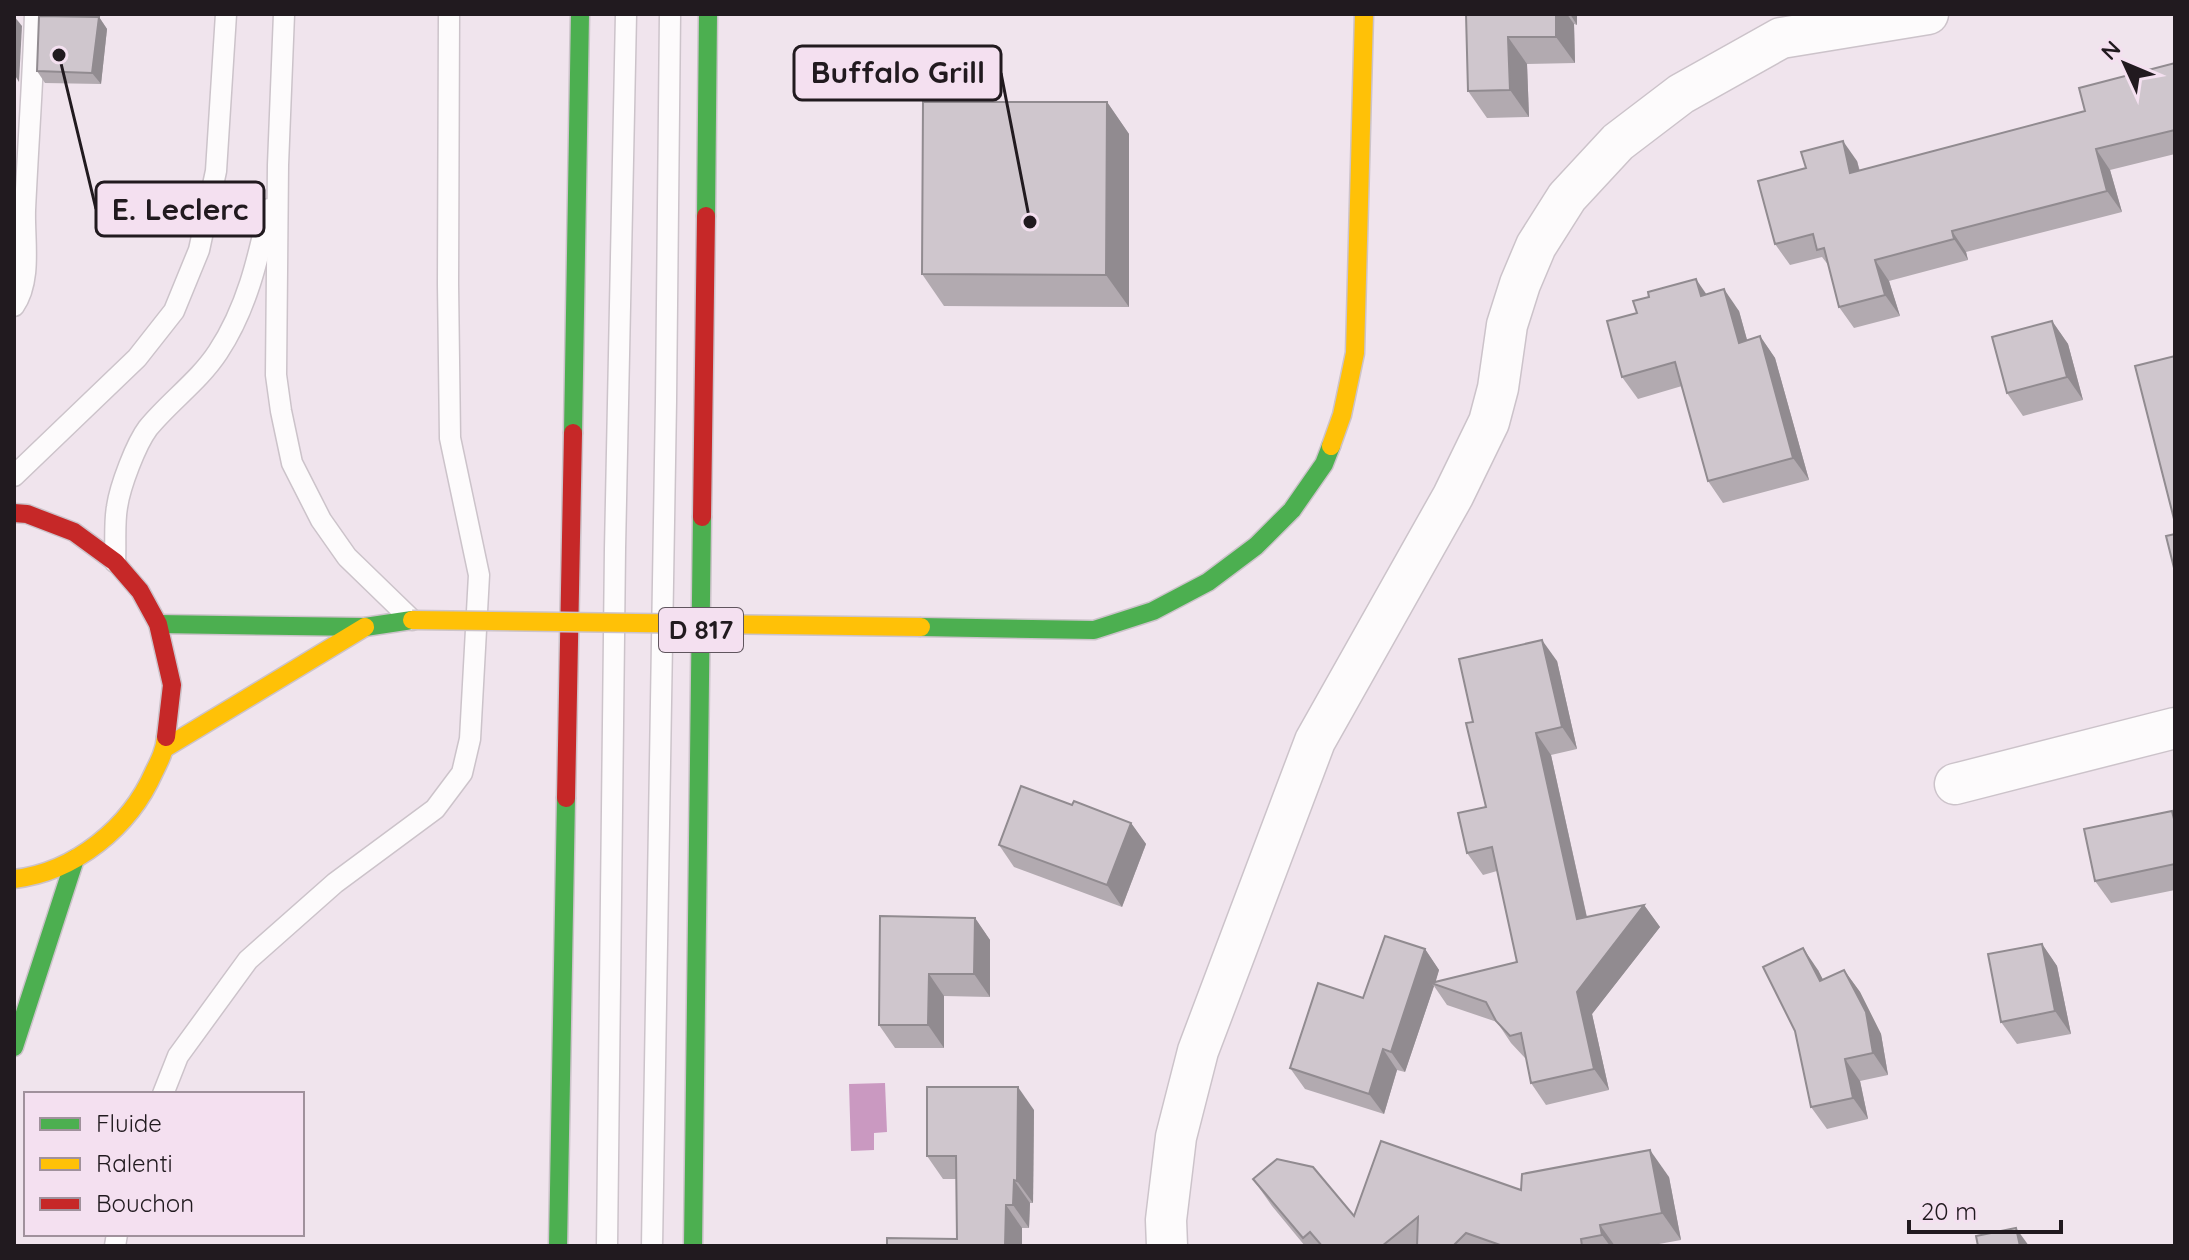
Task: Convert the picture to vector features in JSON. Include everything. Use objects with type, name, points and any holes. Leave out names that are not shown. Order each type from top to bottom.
[{"type":"street","points":[[558,1246],[580,14]]},
{"type":"street","name":"D 817","points":[[693,1246],[708,14]]},
{"type":"street","points":[[158,624],[365,627],[412,620],[1094,630],[1153,611],[1208,582],[1256,546],[1292,510],[1324,464],[1342,415],[1355,353],[1364,14]]},
{"type":"street","points":[[1167,1246],[1166,1220],[1176,1137],[1198,1051],[1315,741],[1453,496],[1489,422],[1498,388],[1507,325],[1536,246],[1567,197],[1618,142],[1780,26],[1928,14]]},
{"type":"street","points":[[14,513],[27,514],[74,532],[115,562],[140,591],[158,624],[172,685],[165,748],[145,793],[115,830],[75,859],[31,877],[14,879]]},
{"type":"street","points":[[165,748],[365,627]]},
{"type":"street","points":[[1955,784],[2175,728]]},
{"type":"street","points":[[14,1047],[75,859]]},
{"type":"street","points":[[548,1246],[559,1141]]},
{"type":"lane","points":[[14,306],[19,298],[25,268],[23,120],[35,14]]},
{"type":"lane","points":[[14,476],[137,358],[174,311],[199,250],[216,171],[226,14]]},
{"type":"lane","points":[[284,14],[278,165],[276,375],[281,411],[292,463],[321,520],[347,557],[412,620]]},
{"type":"lane","points":[[164,1092],[178,1056],[248,960],[335,883],[435,809],[462,773],[470,739],[479,575],[450,438],[449,14]]},
{"type":"lane","points":[[607,1246],[615,549],[626,14]]},
{"type":"lane","points":[[652,1246],[670,14]]},
{"type":"lane","points":[[115,562],[117,507],[131,460],[147,429],[218,353],[243,307],[259,257],[278,165]]},
{"type":"shaded area","points":[[885,1083],[887,1132],[874,1133],[874,1150],[851,1151],[849,1084]]},
{"type":"building","points":[[1466,14],[1556,14],[1556,37],[1508,37],[1510,90],[1468,91]]},
{"type":"building","points":[[39,16],[99,17],[92,73],[37,71]]},
{"type":"building","points":[[2175,63],[2175,130],[2096,149],[2107,191],[1952,231],[1954,239],[1875,260],[1885,295],[1839,307],[1824,248],[1817,250],[1813,234],[1775,244],[1758,181],[1806,168],[1801,152],[1843,141],[1850,173],[2085,111],[2079,88]]},
{"type":"building","points":[[923,102],[1107,102],[1106,275],[922,274]]},
{"type":"building","points":[[1696,279],[1701,296],[1724,289],[1739,343],[1760,336],[1793,458],[1708,481],[1675,362],[1622,377],[1607,321],[1637,313],[1633,301],[1649,297],[1648,292]]},
{"type":"building","points":[[2052,321],[2067,377],[2007,393],[1992,337]]},
{"type":"building","points":[[2175,356],[2175,523],[2135,366]]},
{"type":"building","points":[[2175,534],[2175,572],[2166,536]]},
{"type":"building","points":[[1542,640],[1562,727],[1536,733],[1577,919],[1644,905],[1577,992],[1594,1069],[1531,1083],[1521,1033],[1510,1036],[1496,1021],[1486,1002],[1431,983],[1517,962],[1492,847],[1467,853],[1458,813],[1486,807],[1466,723],[1473,722],[1459,659]]},
{"type":"building","points":[[1021,786],[1072,805],[1074,801],[1131,823],[1107,885],[999,845]]},
{"type":"building","points":[[2172,811],[2175,864],[2095,881],[2084,829]]},
{"type":"building","points":[[880,916],[975,918],[974,974],[929,974],[928,1025],[879,1025]]},
{"type":"building","points":[[1385,936],[1425,949],[1391,1052],[1383,1049],[1369,1094],[1290,1068],[1318,983],[1363,998]]},
{"type":"building","points":[[2042,944],[2055,1011],[2001,1022],[1988,954]]},
{"type":"building","points":[[1803,948],[1820,981],[1844,970],[1866,1012],[1873,1053],[1845,1059],[1853,1098],[1811,1107],[1795,1031],[1763,967]]},
{"type":"building","points":[[927,1087],[1018,1087],[1017,1181],[1014,1180],[1013,1205],[1006,1205],[1005,1246],[887,1246],[887,1238],[957,1239],[956,1156],[927,1156]]},
{"type":"building","points":[[1381,1141],[1521,1190],[1522,1174],[1650,1150],[1662,1213],[1600,1225],[1602,1235],[1581,1239],[1582,1246],[1503,1246],[1466,1233],[1453,1246],[1417,1246],[1418,1217],[1382,1246],[1322,1246],[1310,1232],[1303,1238],[1253,1179],[1277,1159],[1313,1167],[1354,1216]]},
{"type":"building","points":[[2016,1228],[2020,1246],[1978,1246],[1976,1236]]},
{"type":"traffic: fast","points":[[573,433],[580,14]]},
{"type":"traffic: fast","points":[[706,216],[708,14]]},
{"type":"traffic: fast","points":[[921,627],[1094,630],[1153,611],[1208,582],[1256,546],[1292,510],[1324,464],[1331,446]]},
{"type":"traffic: fast","points":[[693,1246],[702,517]]},
{"type":"traffic: fast","points":[[158,624],[365,627],[412,620]]},
{"type":"traffic: fast","points":[[558,1246],[566,798]]},
{"type":"traffic: fast","points":[[14,1047],[75,859]]},
{"type":"traffic: slow","points":[[1331,446],[1342,415],[1355,353],[1364,14]]},
{"type":"traffic: slow","points":[[412,620],[921,627]]},
{"type":"traffic: slow","points":[[165,748],[365,627]]},
{"type":"traffic: slow","points":[[14,879],[58,867],[98,844],[131,811],[144,792],[160,759],[166,737]]},
{"type":"traffic: jam","points":[[702,517],[706,216]]},
{"type":"traffic: jam","points":[[566,798],[573,433]]},
{"type":"traffic: jam","points":[[14,513],[27,514],[74,532],[115,562],[140,591],[158,624],[172,685],[166,737]]},
{"type":"place","name":"E. Leclerc","points":[[59,55]]},
{"type":"place","name":"Buffalo Grill","points":[[1030,222]]}]
